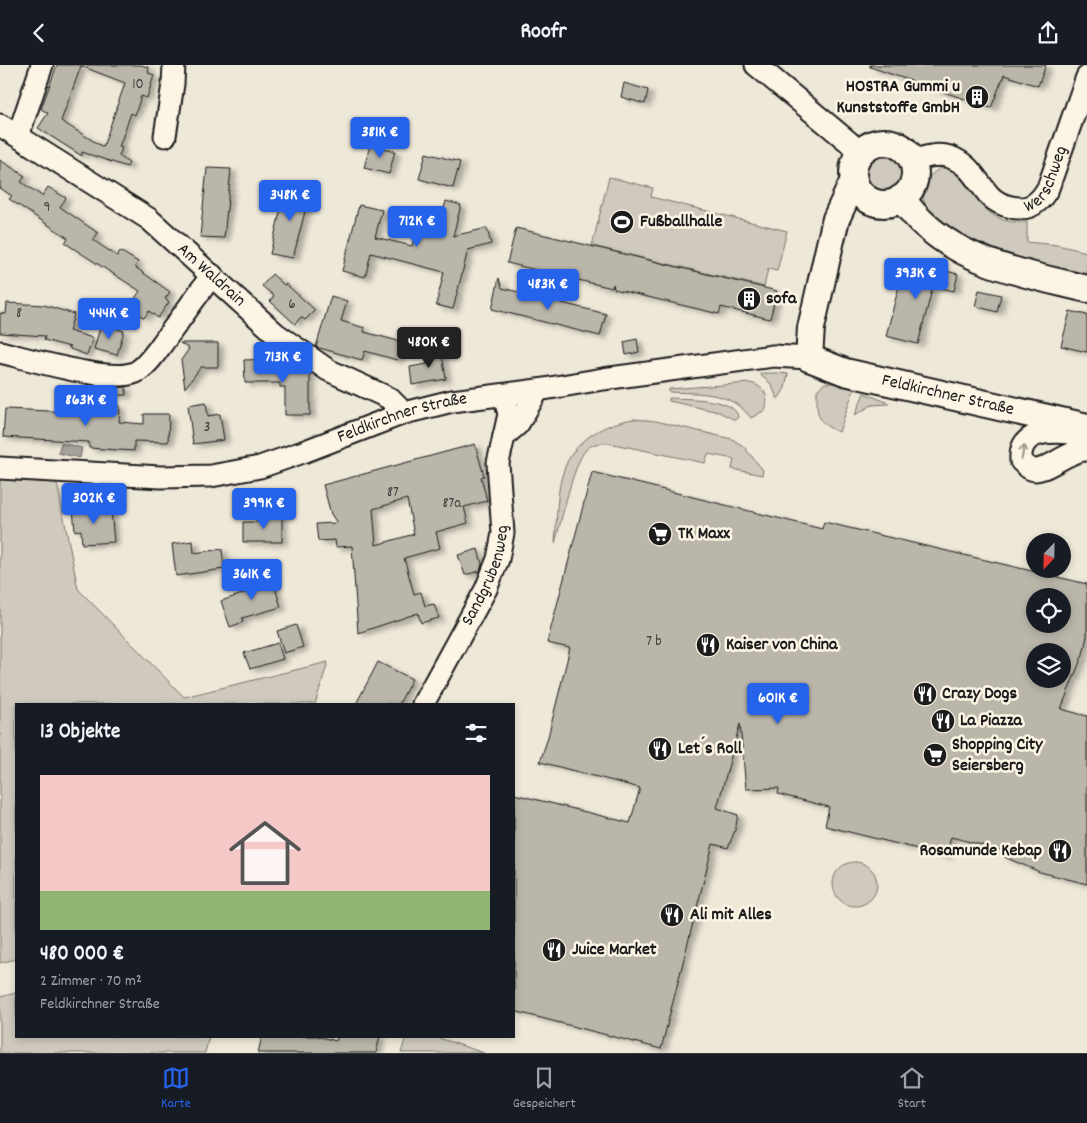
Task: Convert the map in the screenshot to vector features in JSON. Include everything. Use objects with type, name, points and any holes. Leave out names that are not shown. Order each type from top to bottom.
[{"type":"main road","points":[[809,357],[811,328],[830,244],[836,219],[854,180],[854,163],[859,154],[869,146],[885,142],[892,143],[903,149],[912,161],[913,182],[901,198],[889,203],[872,201],[862,195],[854,180]]},
{"type":"main road","points":[[901,198],[924,224],[955,247],[971,255],[1030,275],[1087,289]]},
{"type":"main road","points":[[809,357],[826,331],[830,319],[850,227],[863,209],[872,201]]},
{"type":"main road","name":"Feldkirchner Straße","points":[[809,357],[830,355],[849,357],[1087,409]]},
{"type":"main road","name":"Feldkirchner Straße","points":[[809,357],[845,372],[1087,427]]},
{"type":"street","name":"Am Waldrain","points":[[42,65],[9,131],[149,219],[276,334],[308,357],[328,370],[381,394],[404,413]]},
{"type":"street","points":[[165,136],[174,65]]},
{"type":"street","points":[[756,65],[850,143],[859,154]]},
{"type":"street","name":"Werschweg","points":[[912,161],[925,156],[939,155],[950,157],[970,170],[989,195],[998,202],[1019,209],[1031,207],[1048,189],[1087,77]]},
{"type":"street","points":[[0,352],[96,373],[119,375],[136,372],[150,360],[212,275]]},
{"type":"street","name":"Feldkirchner Straße","points":[[0,468],[161,477],[211,476],[260,467],[404,413],[452,401],[773,356],[809,357]]},
{"type":"street","points":[[504,436],[518,424],[538,390]]},
{"type":"street","name":"Sandgrubenweg","points":[[424,703],[486,589],[498,559],[503,533],[498,463],[508,415],[504,395]]},
{"type":"street","points":[[1087,434],[1060,432],[1037,434],[1025,442],[1020,453],[1021,461],[1032,469],[1043,469],[1080,449],[1087,450]]},
{"type":"shaded area","points":[[880,150],[888,150],[897,154],[903,160],[907,173],[903,186],[897,192],[888,196],[880,196],[871,192],[865,186],[861,177],[861,169],[865,160],[871,154]]},
{"type":"shaded area","points":[[941,168],[957,172],[964,178],[983,206],[993,215],[1006,221],[1027,222],[1027,242],[1057,245],[1087,252],[1087,276],[1011,257],[992,250],[974,243],[941,222],[927,207],[923,199],[923,190],[928,179]]},
{"type":"shaded area","points":[[609,177],[653,188],[651,197],[787,231],[777,271],[768,269],[764,287],[592,246]]},
{"type":"shaded area","points":[[759,374],[788,374],[785,388],[779,398],[777,398],[771,384]]},
{"type":"shaded area","points":[[825,383],[833,383],[854,389],[839,432],[825,425],[819,416],[817,390]]},
{"type":"shaded area","points":[[755,384],[765,392],[767,400],[765,410],[751,418],[734,402],[724,398],[714,395],[669,392],[669,389]]},
{"type":"shaded area","points":[[864,393],[889,404],[872,405],[855,415]]},
{"type":"shaded area","points":[[669,398],[719,402],[735,410],[738,417],[735,420],[719,412],[669,401]]},
{"type":"shaded area","points":[[634,419],[656,421],[732,439],[743,446],[763,470],[762,475],[732,469],[734,459],[708,454],[705,463],[609,443],[599,443],[587,448],[576,468],[555,543],[560,485],[570,457],[576,448],[593,434],[613,424]]},
{"type":"shaded area","points":[[61,443],[82,448],[80,458],[58,453]]},
{"type":"shaded area","points":[[0,480],[57,483],[78,589],[184,697],[328,662],[315,703],[15,703],[15,959],[0,963]]},
{"type":"shaded area","points":[[851,862],[859,862],[871,868],[877,884],[871,900],[859,906],[851,906],[839,900],[833,888],[833,880],[839,868]]},
{"type":"shaded area","points":[[15,993],[15,1038],[209,1038],[205,1053],[0,1053],[0,997]]},
{"type":"shaded area","points":[[405,1038],[439,1038],[484,1053],[401,1053]]},
{"type":"building","points":[[57,65],[142,65],[149,68],[148,73],[154,75],[147,98],[141,96],[135,115],[131,113],[119,147],[122,148],[119,156],[129,163],[127,167],[82,152],[82,156],[38,128],[48,113],[41,109]],"holes":[[[81,66],[125,83],[103,147],[61,121]]]},
{"type":"building","name":"HOSTRA Gummi u Kunststoffe GmbH","points":[[870,65],[1046,65],[1038,86],[1004,75],[991,108],[870,67]]},
{"type":"building","points":[[624,83],[648,90],[645,104],[621,97]]},
{"type":"building","points":[[370,145],[395,151],[389,174],[364,168]]},
{"type":"building","points":[[426,153],[460,162],[453,188],[419,179]]},
{"type":"building","points":[[0,160],[25,176],[21,182],[42,196],[48,187],[66,198],[60,207],[98,233],[93,240],[117,256],[120,251],[138,262],[135,267],[170,292],[165,299],[169,302],[158,318],[149,311],[144,318],[129,307],[140,291],[65,243],[68,238],[9,199],[12,196],[0,188]]},
{"type":"building","points":[[207,168],[231,169],[224,238],[200,237]]},
{"type":"building","points":[[286,187],[310,192],[293,258],[270,254]]},
{"type":"building","points":[[446,201],[461,205],[453,236],[487,228],[491,244],[468,250],[453,309],[436,305],[444,272],[371,253],[365,277],[342,271],[359,205],[382,210],[375,237],[412,246],[418,221],[439,226]]},
{"type":"building","points":[[516,228],[777,291],[770,319],[721,307],[719,314],[614,289],[613,284],[612,288],[507,263]]},
{"type":"building","points":[[908,261],[958,274],[954,291],[933,286],[918,344],[886,336],[901,278],[904,278]]},
{"type":"building","points":[[272,274],[315,310],[305,320],[301,317],[295,324],[270,301],[274,296],[262,286]]},
{"type":"building","points":[[499,278],[502,288],[606,314],[600,336],[492,309]]},
{"type":"building","points":[[979,290],[1001,295],[997,312],[975,306]]},
{"type":"building","points":[[331,296],[347,301],[341,321],[365,328],[364,332],[402,342],[397,360],[365,351],[362,360],[316,347]]},
{"type":"building","points":[[7,303],[44,305],[74,314],[69,331],[93,338],[87,355],[70,349],[70,347],[44,340],[45,336],[0,333],[0,313],[6,314]]},
{"type":"building","points":[[1070,311],[1087,315],[1087,352],[1061,346]]},
{"type":"building","points":[[101,324],[124,331],[117,355],[94,349]]},
{"type":"building","points":[[637,339],[639,352],[626,355],[624,342]]},
{"type":"building","points":[[180,343],[218,343],[218,367],[201,367],[185,388],[181,360],[189,349]]},
{"type":"building","points":[[441,349],[446,379],[412,385],[410,367],[427,364],[425,352]]},
{"type":"building","points":[[270,359],[270,369],[305,370],[310,373],[310,415],[285,415],[285,387],[280,387],[280,383],[245,383],[244,360]]},
{"type":"building","points":[[126,387],[126,395],[113,395],[113,388]]},
{"type":"building","points":[[206,402],[208,416],[220,414],[224,440],[193,444],[188,405]]},
{"type":"building","points":[[92,404],[120,406],[119,422],[144,424],[144,414],[169,414],[168,442],[134,441],[134,451],[89,448],[89,442],[3,437],[5,409],[92,413]]},
{"type":"building","points":[[475,444],[484,476],[481,477],[487,501],[464,507],[468,523],[436,532],[440,548],[404,558],[414,594],[421,592],[425,606],[434,604],[439,618],[421,623],[418,613],[358,633],[352,546],[336,547],[335,540],[318,541],[316,524],[337,523],[331,514],[323,485]],"holes":[[[407,499],[414,534],[376,545],[373,509]]]},
{"type":"building","name":"Shopping City Seiersberg","points":[[592,472],[822,529],[824,522],[1026,570],[1026,578],[1062,578],[1087,584],[1087,636],[1083,654],[1071,684],[1071,643],[1026,643],[1026,688],[1069,688],[1061,709],[1087,716],[1087,884],[1040,872],[1002,856],[1005,851],[951,837],[946,856],[825,826],[829,807],[778,794],[779,788],[746,789],[740,724],[717,808],[738,815],[735,830],[728,848],[713,844],[661,1049],[515,1011],[515,794],[630,823],[640,788],[540,762],[570,648],[547,643]]},
{"type":"building","points":[[100,506],[101,510],[111,510],[114,542],[82,544],[81,530],[75,531],[73,509]]},
{"type":"building","points":[[265,514],[282,514],[282,542],[243,542],[243,522],[265,522]]},
{"type":"building","points":[[193,541],[194,553],[222,549],[224,569],[176,576],[172,544]]},
{"type":"building","points":[[478,549],[482,564],[480,571],[465,575],[458,555]]},
{"type":"building","points":[[271,575],[281,607],[242,618],[243,622],[230,627],[221,601],[251,591],[248,582]]},
{"type":"building","points":[[296,625],[303,647],[284,653],[277,631]]},
{"type":"building","points":[[278,643],[283,659],[250,669],[244,653]]},
{"type":"building","points":[[378,662],[412,679],[400,703],[357,703]]},
{"type":"building","points":[[262,1038],[325,1038],[336,1041],[337,1038],[380,1038],[376,1053],[258,1053]]},
{"type":"place","name":"HOSTRA Gummi u Kunststoffe GmbH","points":[[977,97]]},
{"type":"place","name":"Fußballhalle","points":[[622,222]]},
{"type":"place","name":"sofa","points":[[749,299]]},
{"type":"place","name":"TK Maxx","points":[[660,534]]},
{"type":"place","name":"Kaiser von China","points":[[708,645]]},
{"type":"place","name":"Crazy Dogs","points":[[925,694]]},
{"type":"place","name":"La Piazza","points":[[943,721]]},
{"type":"place","name":"Let ́s Roll","points":[[660,749]]},
{"type":"place","name":"Shopping City Seiersberg","points":[[935,755]]},
{"type":"place","name":"Rosamunde Kebap","points":[[1060,851]]},
{"type":"place","name":"Ali mit Alles","points":[[672,915]]},
{"type":"place","name":"Juice Market","points":[[554,950]]}]
